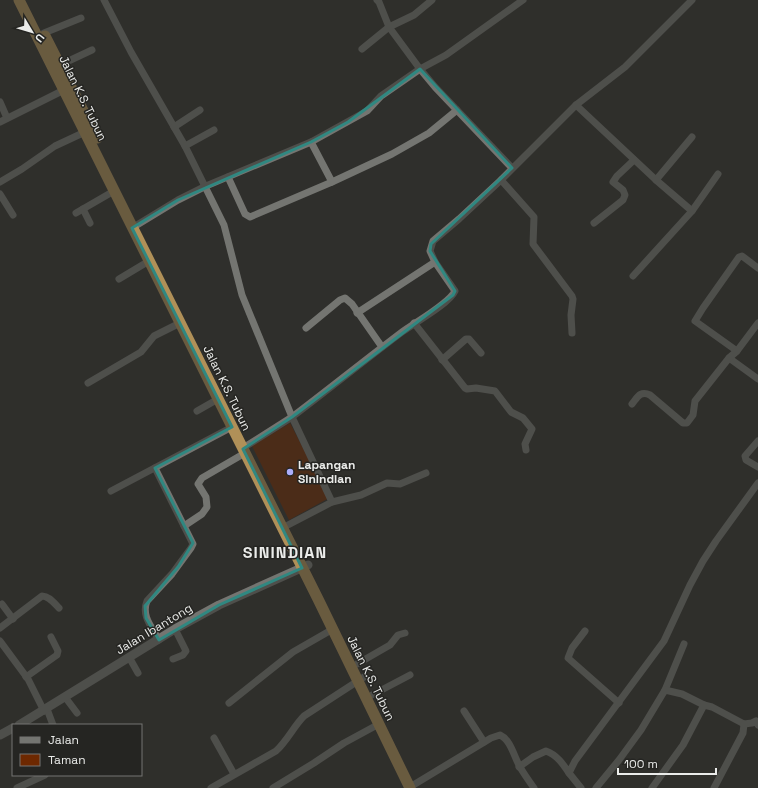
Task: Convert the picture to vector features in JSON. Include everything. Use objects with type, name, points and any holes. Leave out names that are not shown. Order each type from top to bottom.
[{"type":"highway","name":"Jalan K.S. Tubun","points":[[19,0],[114,191],[135,226],[149,261],[232,427],[288,525],[333,629],[352,661]]},
{"type":"highway","name":"Jalan K.S. Tubun","points":[[27,0],[60,65],[135,226],[361,679],[379,724],[413,787]]},
{"type":"highway","name":"Jalan K.S. Tubun","points":[[361,679],[372,695],[413,787]]},
{"type":"street","points":[[104,0],[131,52],[185,146],[224,225],[242,295],[292,417],[332,502]]},
{"type":"street","points":[[376,0],[379,2],[389,27],[420,69],[435,87],[512,168]]},
{"type":"street","points":[[362,49],[389,27],[414,15],[432,0]]},
{"type":"street","points":[[135,226],[178,200],[206,186],[311,142],[367,111],[381,96],[420,69],[446,55],[523,0]]},
{"type":"street","points":[[184,526],[202,514],[207,507],[206,497],[198,484],[202,478],[292,417],[339,382],[382,347],[453,295],[455,291],[435,262],[430,251],[433,241],[501,180],[576,105],[625,67],[692,0]]},
{"type":"street","points":[[44,34],[81,18]]},
{"type":"street","points":[[60,65],[92,50]]},
{"type":"street","points":[[0,102],[3,120],[64,90]]},
{"type":"street","points":[[576,105],[656,180],[692,210]]},
{"type":"street","points":[[174,127],[200,110]]},
{"type":"street","points":[[228,177],[245,214],[248,217],[332,182],[392,154],[420,139],[457,110]]},
{"type":"street","points":[[185,146],[214,130]]},
{"type":"street","points":[[0,182],[55,146],[85,132]]},
{"type":"street","points":[[656,180],[692,137]]},
{"type":"street","points":[[311,142],[332,182]]},
{"type":"street","points":[[594,222],[623,200],[625,195],[623,190],[613,182],[617,176],[634,160]]},
{"type":"street","points":[[633,276],[692,210],[718,174]]},
{"type":"street","points":[[501,180],[534,217],[533,244],[572,296],[572,333]]},
{"type":"street","points":[[76,213],[114,191]]},
{"type":"street","points":[[0,194],[13,215]]},
{"type":"street","points":[[83,209],[90,223]]},
{"type":"street","points":[[737,351],[695,321],[739,257],[742,256],[758,268]]},
{"type":"street","points":[[119,279],[149,261]]},
{"type":"street","points":[[357,313],[435,262]]},
{"type":"street","points":[[306,328],[340,300],[345,298],[352,304],[382,347]]},
{"type":"street","points":[[88,383],[141,352],[154,336],[180,323]]},
{"type":"street","points":[[414,323],[465,388],[495,391],[512,412],[524,418],[532,430],[525,444],[526,450]]},
{"type":"street","points":[[632,404],[640,394],[646,393],[680,421],[687,423],[693,415],[695,401],[729,358],[737,351],[758,323]]},
{"type":"street","points":[[442,360],[466,339],[469,339],[481,353]]},
{"type":"street","points":[[729,358],[758,379]]},
{"type":"street","points":[[197,411],[218,398]]},
{"type":"street","points":[[111,492],[232,427]]},
{"type":"street","points":[[758,441],[745,456],[746,460],[758,467]]},
{"type":"street","points":[[155,468],[192,541],[191,548],[172,574],[147,601],[145,606],[146,618],[159,640]]},
{"type":"street","points":[[288,525],[332,502],[361,495],[387,483],[400,484],[426,473]]},
{"type":"street","points":[[569,773],[575,761],[664,641],[703,561],[758,483]]},
{"type":"street","name":"Jalan Ibantong","points":[[21,724],[175,629],[219,605],[305,566]]},
{"type":"street","points":[[0,628],[42,596],[46,596],[59,608]]},
{"type":"street","points":[[2,604],[13,619]]},
{"type":"street","points":[[173,659],[183,655],[186,652],[175,629]]},
{"type":"street","points":[[229,703],[293,652],[333,629]]},
{"type":"street","points":[[585,631],[572,648],[568,658],[619,703]]},
{"type":"street","points":[[352,661],[390,645],[398,635],[405,633]]},
{"type":"street","points":[[26,677],[57,655],[58,651],[51,637]]},
{"type":"street","points":[[0,641],[26,677],[52,724]]},
{"type":"street","points":[[596,788],[641,730],[665,690],[684,644]]},
{"type":"street","points":[[130,657],[138,674]]},
{"type":"street","points":[[372,695],[410,675]]},
{"type":"street","points":[[211,788],[276,751],[282,745],[296,724],[304,716],[361,679]]},
{"type":"street","points":[[665,690],[682,694],[712,706],[744,724],[757,721]]},
{"type":"street","points":[[65,697],[76,713]]},
{"type":"street","points":[[652,788],[683,745],[704,704]]},
{"type":"street","points":[[464,711],[484,742]]},
{"type":"street","points":[[273,788],[314,764],[344,743],[379,724]]},
{"type":"street","points":[[714,788],[743,733],[744,724]]},
{"type":"street","points":[[0,735],[12,729]]},
{"type":"street","points":[[413,787],[484,742],[496,735],[500,735],[503,736],[508,742],[519,766],[534,788]]},
{"type":"street","points":[[214,738],[234,774]]},
{"type":"street","points":[[519,766],[546,751],[563,763],[581,788]]},
{"type":"street","points":[[17,788],[43,776]]},
{"type":"highlighted area","points":[[420,69],[512,168],[431,244],[430,251],[455,291],[453,295],[292,417],[243,449],[302,568],[219,605],[159,640],[146,618],[145,606],[178,567],[193,543],[155,468],[232,427],[132,228],[178,200],[311,142],[348,122]]},
{"type":"green space","name":"Lapangan Sinindian","points":[[290,423],[329,498],[289,520],[252,446]]},
{"type":"place","name":"Lapangan Sinindian","points":[[290,472]]},
{"type":"district","name":"SININDIAN","points":[[285,552]]}]
